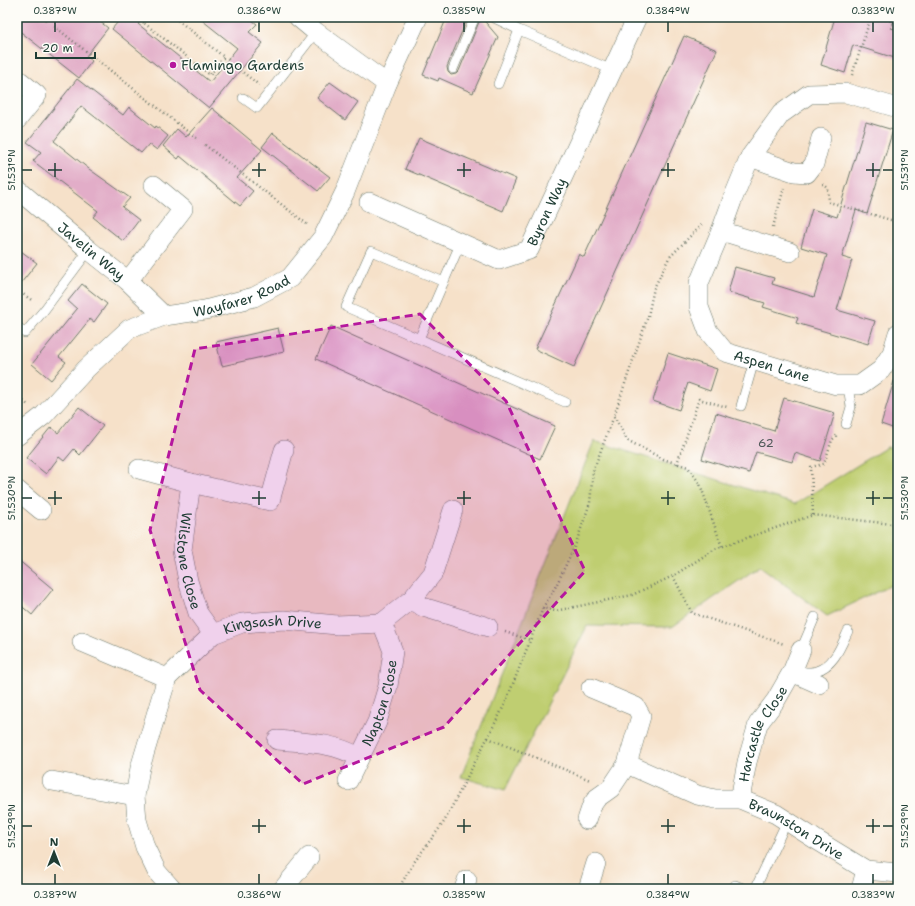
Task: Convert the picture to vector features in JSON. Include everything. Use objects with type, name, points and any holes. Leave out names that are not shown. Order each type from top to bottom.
[{"type":"street","points":[[298,17],[387,84]]},
{"type":"street","name":"Wayfarer Road","points":[[17,436],[43,416],[86,369],[128,329],[164,316],[205,310],[254,297],[290,278],[323,237],[345,192],[387,84],[418,17]]},
{"type":"street","name":"Byron Way","points":[[369,202],[499,260],[529,250],[637,17]]},
{"type":"street","points":[[17,120],[37,95],[20,80]]},
{"type":"street","name":"Aspen Lane","points":[[898,108],[846,93],[809,94],[781,114],[750,157],[699,283],[699,307],[708,331],[725,352],[754,362],[836,385],[860,385],[881,370],[892,353],[898,333]]},
{"type":"street","points":[[750,157],[798,171],[814,164],[821,138]]},
{"type":"street","points":[[128,280],[183,209],[154,185]]},
{"type":"street","name":"Javelin Way","points":[[17,189],[89,250],[128,280],[164,316]]},
{"type":"street","points":[[721,231],[790,252]]},
{"type":"street","points":[[139,469],[191,483],[270,501],[284,450]]},
{"type":"street","name":"Wilstone Close","points":[[191,483],[182,550],[188,581],[198,613],[213,634]]},
{"type":"street","points":[[17,490],[41,510]]},
{"type":"street","points":[[382,623],[412,599],[433,573],[453,510]]},
{"type":"street","points":[[412,599],[423,607],[488,627]]},
{"type":"street","name":"Kingsash Drive","points":[[172,889],[157,872],[145,847],[137,820],[135,796],[140,768],[167,678],[213,634],[242,623],[284,620],[337,625],[382,623]]},
{"type":"street","name":"Napton Close","points":[[348,781],[377,722],[388,686],[392,651],[382,623]]},
{"type":"street","points":[[82,642],[167,678]]},
{"type":"street","name":"Harcastle Close","points":[[740,799],[747,762],[758,724],[776,700],[792,672],[801,650]]},
{"type":"street","name":"Harcastle Close","points":[[792,672],[819,684]]},
{"type":"street","points":[[587,820],[592,805],[597,798],[611,788],[627,764],[640,716],[636,707],[591,688]]},
{"type":"street","name":"Napton Close","points":[[277,740],[326,744],[346,750],[359,758]]},
{"type":"street","name":"Braunston Drive","points":[[627,764],[697,795],[715,799],[740,799],[776,814],[866,870],[898,873]]},
{"type":"street","points":[[52,781],[135,796]]},
{"type":"street","points":[[288,887],[309,857]]},
{"type":"street","points":[[588,889],[596,863]]},
{"type":"street","points":[[861,889],[866,870]]},
{"type":"lane","points":[[454,69],[475,17]]},
{"type":"lane","points":[[492,17],[612,70]]},
{"type":"lane","points":[[498,84],[520,30]]},
{"type":"lane","points":[[244,98],[256,108],[316,32]]},
{"type":"lane","points":[[419,338],[461,242]]},
{"type":"lane","points":[[17,326],[25,333],[89,250]]},
{"type":"lane","points":[[444,282],[371,251],[346,307],[565,402]]},
{"type":"lane","points":[[741,406],[754,362]]},
{"type":"lane","points":[[846,424],[850,407],[848,385]]},
{"type":"lane","points":[[801,650],[815,617]]},
{"type":"lane","points":[[792,672],[816,671],[830,662],[839,653],[848,631]]},
{"type":"lane","points":[[755,889],[786,821]]},
{"type":"lane","points":[[735,885],[745,889]]},
{"type":"path","points":[[42,17],[47,21]]},
{"type":"path","points":[[137,17],[210,75],[224,57]]},
{"type":"path","points":[[144,22],[148,17]]},
{"type":"path","points":[[174,17],[228,60]]},
{"type":"path","points":[[846,93],[871,17]]},
{"type":"path","points":[[878,17],[898,23]]},
{"type":"path","points":[[54,26],[196,138]]},
{"type":"path","points":[[240,70],[268,93]]},
{"type":"path","points":[[205,145],[323,237]]},
{"type":"path","points":[[768,245],[798,171],[828,188],[829,202],[898,222]]},
{"type":"path","points":[[398,889],[415,861],[444,822],[505,704],[543,608],[556,584],[580,530],[590,503],[593,471],[614,416],[648,316],[654,288],[669,258],[706,220]]},
{"type":"path","points":[[17,290],[44,309]]},
{"type":"path","points":[[677,464],[699,399],[740,410],[741,406]]},
{"type":"path","points":[[614,416],[628,440],[663,459],[688,467],[700,484],[722,547]]},
{"type":"path","points":[[813,515],[812,467],[824,464],[832,440],[846,424]]},
{"type":"path","points":[[543,608],[556,611],[632,595],[673,576],[715,549],[813,515],[898,524]]},
{"type":"path","points":[[673,576],[692,613],[801,650]]},
{"type":"path","points":[[488,627],[530,640]]},
{"type":"path","points":[[488,738],[611,788]]},
{"type":"highlighted area","points":[[420,314],[506,401],[585,571],[444,727],[303,784],[200,690],[150,530],[195,349]]},
{"type":"green space","points":[[594,441],[795,504],[887,447],[898,448],[898,582],[827,616],[760,566],[672,627],[587,626],[505,790],[461,777]]},
{"type":"building","points":[[17,17],[94,17],[108,28],[86,56],[92,61],[79,78],[17,29]]},
{"type":"building","name":"Flamingo Gardens","points":[[122,17],[144,17],[138,24],[210,82],[237,48],[198,17],[248,17],[257,24],[249,32],[263,43],[209,108],[112,29]]},
{"type":"building","points":[[447,17],[468,17],[447,67],[448,72],[451,75],[456,74],[459,71],[481,17],[498,37],[473,93],[439,78],[438,81],[423,75]]},
{"type":"building","points":[[835,17],[895,17],[891,28],[898,30],[898,59],[853,45],[845,73],[821,65]]},
{"type":"building","points":[[684,36],[717,50],[574,367],[535,349],[579,254],[584,257]]},
{"type":"building","points":[[77,79],[123,115],[129,107],[155,128],[156,126],[168,136],[157,150],[149,144],[141,153],[81,106],[54,141],[89,169],[130,198],[122,207],[139,220],[123,241],[93,217],[98,211],[33,161],[41,152],[27,142]]},
{"type":"building","points":[[330,82],[358,102],[345,120],[317,98]]},
{"type":"building","points":[[212,108],[262,150],[237,178],[253,191],[240,206],[180,156],[178,159],[163,146],[177,129],[186,137]]},
{"type":"building","points":[[866,122],[893,130],[867,214],[856,210],[842,257],[852,260],[837,310],[875,321],[868,344],[796,323],[798,318],[763,307],[765,303],[728,292],[735,267],[774,278],[772,284],[814,297],[827,255],[801,247],[812,209],[837,217]]},
{"type":"building","points":[[273,133],[330,177],[318,191],[262,147]]},
{"type":"building","points":[[419,138],[516,179],[503,211],[405,169]]},
{"type":"building","points":[[17,248],[37,263],[17,288]]},
{"type":"building","points":[[82,284],[107,304],[94,322],[90,319],[59,357],[66,362],[51,380],[32,364],[77,309],[68,301]]},
{"type":"building","points":[[331,326],[555,426],[540,459],[316,359]]},
{"type":"building","points":[[278,328],[284,352],[222,366],[216,342]]},
{"type":"building","points":[[668,353],[717,369],[710,391],[688,383],[679,410],[653,401]]},
{"type":"building","points":[[894,381],[898,381],[898,430],[881,424]]},
{"type":"building","points":[[784,398],[835,413],[820,461],[795,453],[792,462],[756,452],[749,473],[702,459],[716,413],[774,431]]},
{"type":"building","points":[[79,407],[103,426],[80,455],[74,449],[64,461],[59,457],[46,474],[26,458],[51,427],[58,433]]},
{"type":"building","points":[[17,559],[53,589],[32,615],[17,602]]},
{"type":"place","name":"Flamingo Gardens","points":[[173,65]]}]
